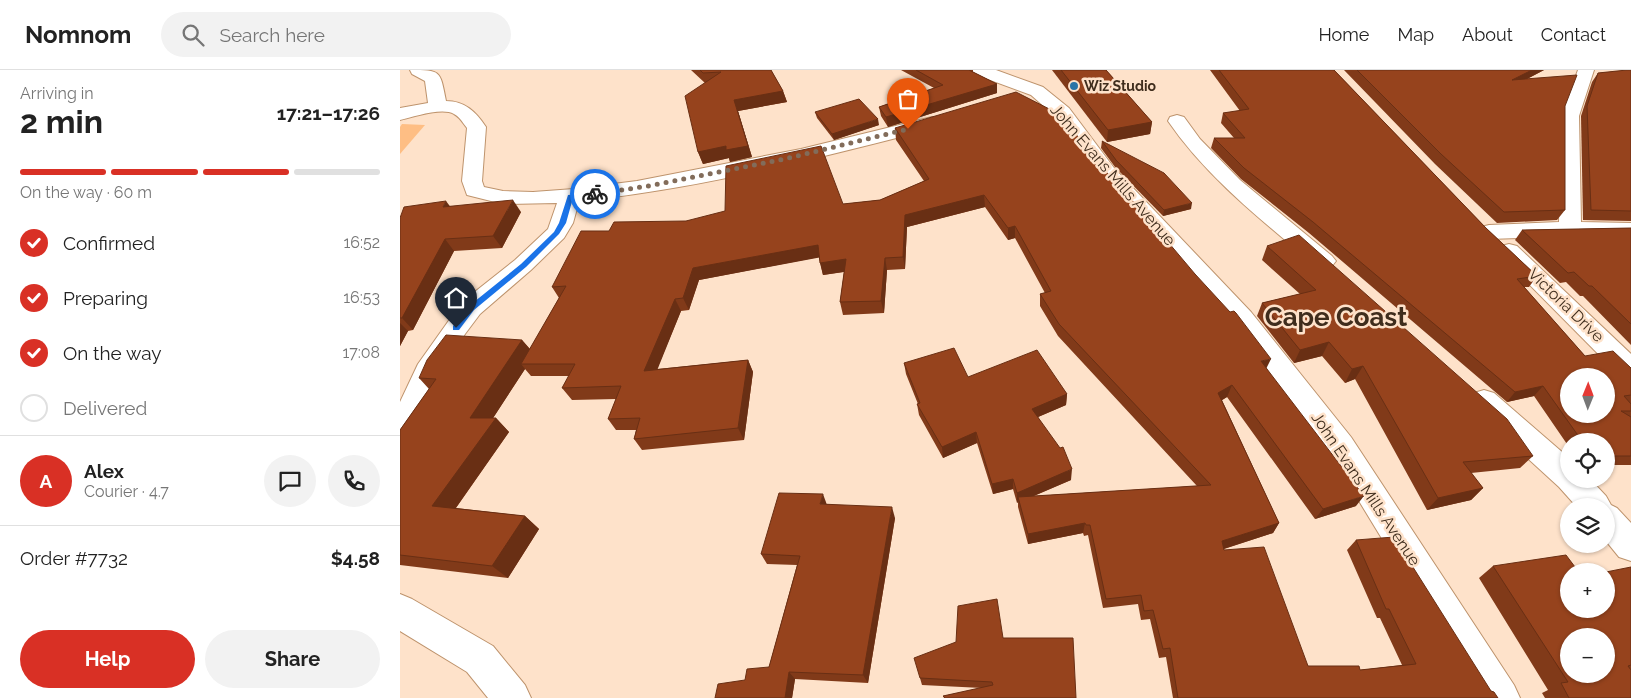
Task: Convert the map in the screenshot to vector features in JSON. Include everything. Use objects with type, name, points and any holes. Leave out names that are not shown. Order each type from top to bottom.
[{"type":"street","points":[[418,70],[434,78],[438,107]]},
{"type":"street","points":[[1586,70],[1570,116],[1570,229],[1631,230]]},
{"type":"street","name":"John Evans Mills Avenue","points":[[985,71],[1034,83],[1062,112],[1107,172],[1242,318],[1342,446],[1501,698]]},
{"type":"street","points":[[1008,99],[1034,83]]},
{"type":"street","points":[[400,114],[438,107],[451,107],[463,110],[477,127],[472,181],[474,191],[488,196],[513,198],[599,194],[648,186],[785,159],[955,117]]},
{"type":"street","points":[[1177,121],[1193,143],[1233,184],[1300,239],[1341,277]]},
{"type":"street","points":[[400,434],[428,371],[456,328],[471,308],[524,265],[556,233],[562,223],[570,196]]},
{"type":"street","name":"Victoria Drive","points":[[1570,229],[1482,225],[1631,370]]},
{"type":"street","points":[[1465,384],[1560,469]]},
{"type":"street","points":[[1579,488],[1589,498]]},
{"type":"street","points":[[1615,528],[1631,546]]},
{"type":"street","points":[[400,611],[480,659],[512,698]]},
{"type":"shaded area","points":[[402,124],[425,125],[400,154],[400,127]]},
{"type":"building","points":[[700,70],[771,70],[783,91],[734,100],[748,146],[726,150],[726,146],[698,152],[685,96],[721,72],[703,73]]},
{"type":"building","points":[[916,70],[969,70],[997,84],[886,117],[879,107],[943,85]]},
{"type":"building","points":[[1061,70],[1106,70],[1152,122],[1108,130]]},
{"type":"building","points":[[1219,70],[1334,70],[1486,228],[1537,276],[1517,279],[1585,356],[1613,351],[1631,368],[1631,395],[1624,396],[1631,404],[1631,411],[1621,411],[1631,417],[1631,456],[1615,456],[1615,433],[1576,433],[1569,423],[1615,423],[1615,368],[1560,368],[1560,410],[1543,386],[1515,392],[1313,222],[1244,168],[1214,138],[1245,138],[1223,113],[1249,109]]},
{"type":"building","points":[[1357,70],[1532,70],[1512,80],[1577,75],[1565,106],[1565,210],[1504,212],[1441,154]]},
{"type":"building","points":[[1631,70],[1631,211],[1591,210],[1587,106],[1598,73]]},
{"type":"building","points":[[1016,92],[1061,115],[1100,165],[1195,274],[1230,312],[1234,311],[1236,313],[1271,359],[1261,361],[1364,496],[1323,509],[1232,385],[1218,393],[1279,523],[1222,541],[1224,550],[1264,547],[1308,666],[1359,666],[1360,670],[1416,664],[1389,609],[1386,609],[1356,540],[1394,537],[1491,691],[1498,698],[1178,698],[1170,648],[1163,649],[1153,610],[1144,611],[1141,595],[1106,599],[1090,525],[1085,523],[1028,534],[1018,497],[1211,485],[1059,324],[1040,294],[1051,291],[1015,226],[1008,228],[984,195],[905,215],[903,257],[885,258],[881,301],[840,302],[846,259],[820,263],[818,245],[693,268],[683,298],[675,299],[644,371],[748,360],[738,428],[634,439],[640,418],[608,419],[621,386],[562,388],[575,364],[521,364],[566,286],[552,287],[581,231],[609,231],[614,222],[686,221],[725,211],[726,166],[821,146],[843,204],[880,200],[929,179],[895,128]]},
{"type":"building","points":[[859,99],[878,119],[832,134],[815,112]]},
{"type":"building","points":[[1102,141],[1164,173],[1192,203],[1164,210],[1116,160]]},
{"type":"building","points":[[513,200],[493,236],[445,239],[402,318],[400,318],[400,218],[404,207],[446,201],[443,207]]},
{"type":"building","points":[[1631,228],[1631,324],[1592,286],[1589,286],[1574,272],[1568,273],[1522,230]]},
{"type":"building","points":[[1299,235],[1507,419],[1533,456],[1463,462],[1483,488],[1438,498],[1363,366],[1352,369],[1329,342],[1300,350],[1262,303],[1316,290],[1267,246]]},
{"type":"building","points":[[446,335],[522,340],[470,418],[496,418],[432,506],[525,516],[492,566],[400,555],[400,430],[436,379],[419,378],[427,360]]},
{"type":"building","points":[[954,348],[968,377],[1037,350],[1067,394],[1032,409],[1060,448],[1063,447],[1072,469],[1017,493],[1013,479],[992,484],[976,432],[942,447],[917,404],[920,403],[904,363]]},
{"type":"building","points":[[779,493],[823,494],[820,504],[892,507],[863,675],[789,672],[785,698],[715,698],[718,684],[745,680],[747,669],[769,667],[800,556],[761,554]]},
{"type":"building","points":[[1566,555],[1572,563],[1560,563],[1560,618],[1615,618],[1615,570],[1631,567],[1631,665],[1628,666],[1631,670],[1631,698],[1569,698],[1561,683],[1615,683],[1615,628],[1560,628],[1560,670],[1493,566]]},
{"type":"building","points":[[997,599],[1003,638],[1073,638],[1076,698],[945,698],[943,696],[993,685],[992,682],[920,678],[914,658],[956,642],[958,606]]},
{"type":"way so far","points":[[595,194],[648,186],[785,159],[908,129]]},
{"type":"place","name":"Wiz Studio","points":[[1074,86]]},
{"type":"district","name":"Cape Coast","points":[[1336,317]]},
{"type":"route","points":[[456,328],[471,308],[524,265],[556,233],[562,223],[570,196],[595,194]]}]
